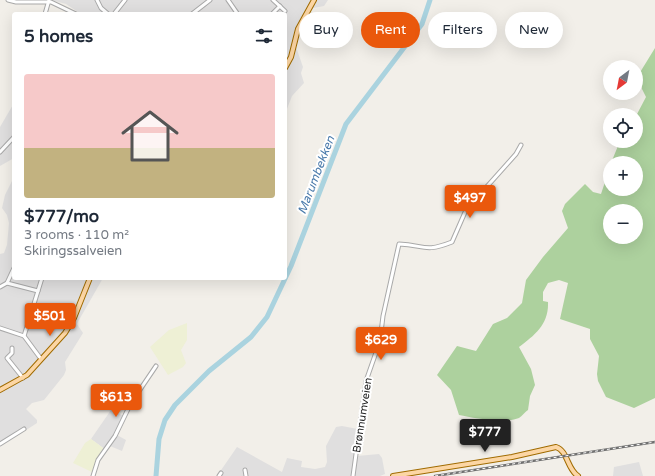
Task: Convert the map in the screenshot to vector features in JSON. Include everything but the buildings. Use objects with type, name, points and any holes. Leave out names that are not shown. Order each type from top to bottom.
[{"type":"main road","points":[[287,64],[291,57],[298,29],[314,0]]},
{"type":"main road","points":[[0,390],[23,378],[69,328],[89,280]]},
{"type":"main road","points":[[393,476],[512,457],[553,447],[558,447],[564,454],[572,471],[578,476]]},
{"type":"street","points":[[8,0],[16,2],[49,1],[72,12]]},
{"type":"street","points":[[97,0],[101,8],[106,12]]},
{"type":"street","points":[[116,12],[125,0]]},
{"type":"street","points":[[199,12],[210,0]]},
{"type":"street","points":[[228,0],[236,12]]},
{"type":"street","points":[[273,0],[285,11]]},
{"type":"street","points":[[46,12],[49,1]]},
{"type":"street","points":[[274,12],[280,6]]},
{"type":"street","points":[[0,152],[12,139]]},
{"type":"street","name":"Brønnumveien","points":[[353,476],[366,381],[380,341],[382,316],[399,244],[426,249],[439,247],[452,242],[466,210],[516,154],[521,145]]},
{"type":"street","points":[[0,287],[7,283],[12,272]]},
{"type":"street","points":[[24,336],[41,280]]},
{"type":"street","points":[[7,283],[38,291]]},
{"type":"street","points":[[0,328],[24,336],[41,359]]},
{"type":"street","points":[[12,348],[12,353],[7,358],[23,378]]},
{"type":"street","points":[[93,476],[98,460],[115,436],[131,403],[156,366]]},
{"type":"street","points":[[0,444],[24,429]]},
{"type":"street","points":[[245,470],[246,476]]},
{"type":"shaded area","points":[[51,0],[328,0],[324,6],[313,8],[309,12],[299,12],[299,31],[296,47],[303,67],[301,73],[304,83],[292,96],[287,109],[287,12],[78,12],[66,4]]},
{"type":"shaded area","points":[[12,106],[12,159],[0,166],[0,127]]},
{"type":"shaded area","points":[[12,181],[12,280],[102,280],[77,324],[83,333],[65,362],[66,370],[64,375],[44,400],[32,403],[26,409],[37,420],[37,423],[0,447],[0,254],[4,253],[7,245],[9,223],[7,215],[2,208],[5,195]]},
{"type":"shaded area","points":[[111,410],[126,417],[117,435],[126,440],[122,451],[110,446],[106,450],[91,439]]},
{"type":"shaded area","points":[[342,426],[358,429],[361,432],[357,456],[379,454],[382,458],[385,474],[380,476],[217,476],[237,447],[282,472],[287,458],[302,461],[301,467],[315,469],[325,467],[327,462],[326,446],[336,427]]},
{"type":"shaded area","points":[[639,462],[643,476],[613,476],[614,467]]},
{"type":"green space","points":[[655,48],[655,398],[634,408],[606,397],[598,381],[597,374],[599,356],[590,339],[590,329],[560,319],[568,283],[559,280],[548,283],[543,292],[543,301],[548,302],[548,310],[543,323],[530,338],[519,347],[531,369],[535,385],[530,396],[528,410],[519,418],[513,420],[489,420],[459,415],[451,390],[437,375],[457,346],[476,351],[493,324],[507,318],[522,303],[526,280],[543,257],[568,228],[562,211],[565,204],[585,184],[593,192],[601,194],[603,188],[603,196],[643,196],[643,156],[614,156],[617,148],[643,148],[643,108],[640,108],[646,97],[643,91],[643,68]]},
{"type":"green space","points":[[187,323],[187,340],[181,350],[186,363],[183,367],[168,375],[150,347],[169,330]]},
{"type":"green space","points":[[91,439],[106,450],[98,461],[94,473],[73,463],[85,443]]},
{"type":"waterway","name":"Marumbekken","points":[[287,274],[346,124],[422,24],[430,0]]},
{"type":"waterway","name":"Marumbekken","points":[[156,476],[159,439],[165,420],[175,405],[209,371],[251,337],[267,317],[284,280]]},
{"type":"railway","points":[[435,476],[655,442]]}]
